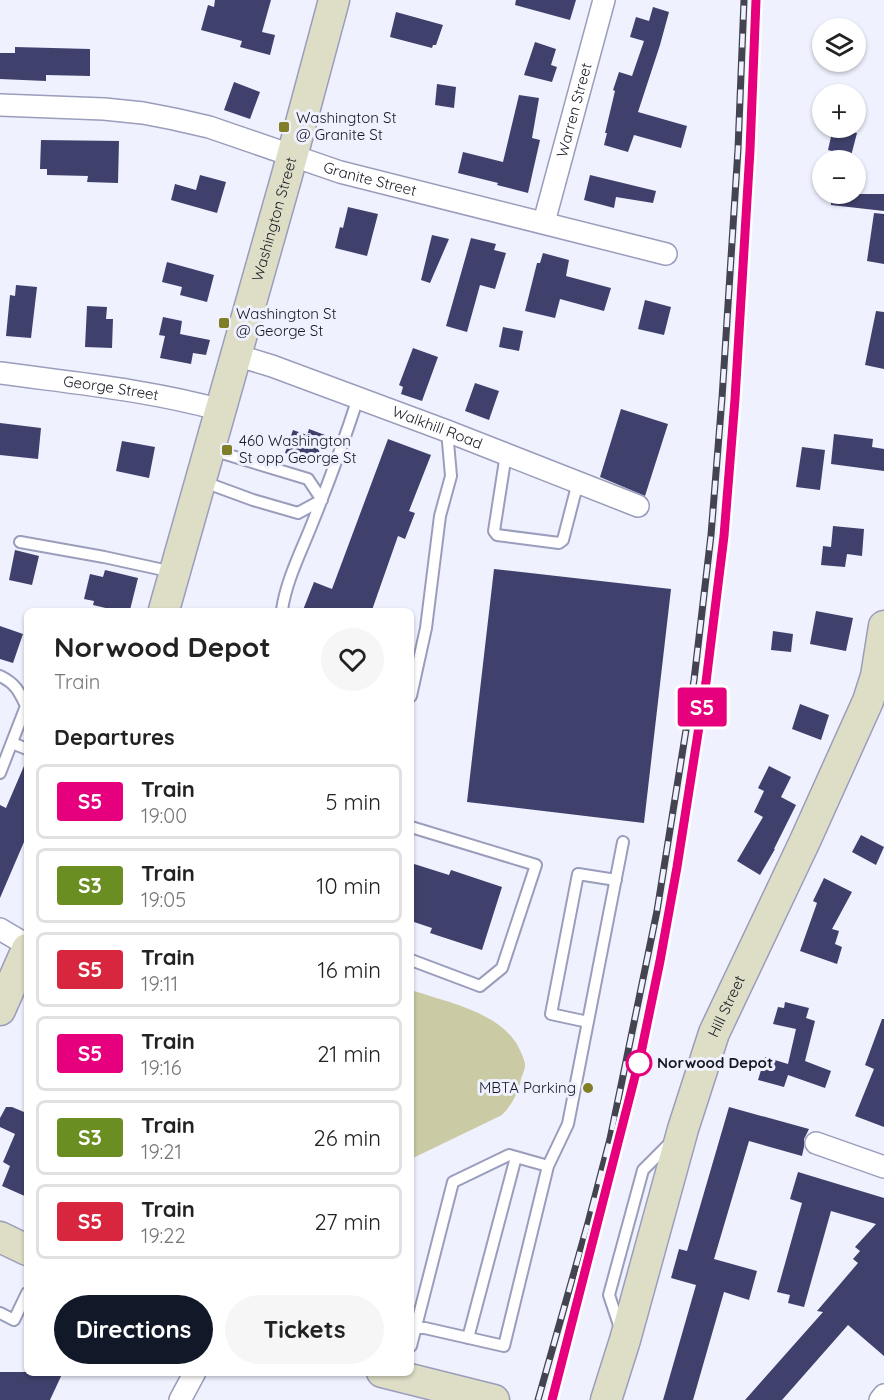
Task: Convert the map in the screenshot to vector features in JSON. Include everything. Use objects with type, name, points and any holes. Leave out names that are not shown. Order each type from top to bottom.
[{"type":"street","name":"Washington Street","points":[[165,608],[334,0]]},
{"type":"street","name":"Warren Street","points":[[544,222],[604,0]]},
{"type":"street","name":"Granite Street","points":[[0,105],[104,109],[143,113],[209,127],[340,172],[666,254]]},
{"type":"street","name":"Walkhill Road","points":[[236,355],[272,366],[506,453],[638,506]]},
{"type":"street","name":"George Street","points":[[0,374],[163,396],[220,410]]},
{"type":"street","name":"Hill Street","points":[[606,1400],[625,1340],[683,1129],[714,1033],[806,841],[868,701],[876,676],[884,626]]},
{"type":"street","points":[[0,929],[24,945]]},
{"type":"street","points":[[0,1010],[16,984],[24,957]]},
{"type":"street","points":[[816,1143],[884,1167]]},
{"type":"street","points":[[0,1237],[24,1249]]},
{"type":"street","points":[[180,1400],[193,1376]]},
{"type":"street","points":[[404,1376],[494,1400]]},
{"type":"street","points":[[880,1400],[884,1395]]},
{"type":"lane","points":[[282,608],[292,574],[346,437],[358,398]]},
{"type":"lane","points":[[414,682],[426,628],[440,516],[451,476],[447,431]]},
{"type":"lane","points":[[210,449],[308,479],[322,500]]},
{"type":"lane","points":[[506,453],[494,531],[497,535],[559,543],[563,540],[578,482]]},
{"type":"lane","points":[[200,481],[298,513],[322,500]]},
{"type":"lane","points":[[20,542],[175,572]]},
{"type":"lane","points":[[0,676],[10,680],[24,702]]},
{"type":"lane","points":[[0,773],[24,711]]},
{"type":"lane","points":[[12,743],[24,748]]},
{"type":"lane","points":[[414,828],[536,865],[502,968],[480,986],[414,961]]},
{"type":"lane","points":[[416,1326],[504,1346],[548,1166],[568,1124],[623,842]]},
{"type":"lane","points":[[588,1022],[551,1014],[578,874],[616,880]]},
{"type":"lane","points":[[414,1334],[453,1182],[509,1155],[548,1166]]},
{"type":"lane","points":[[468,1338],[516,1157]]},
{"type":"lane","points":[[0,1313],[14,1320],[24,1299]]},
{"type":"green space","points":[[414,991],[471,1010],[499,1025],[511,1036],[519,1048],[525,1065],[512,1103],[502,1115],[414,1158]]},
{"type":"building","points":[[215,0],[271,0],[262,32],[275,35],[270,55],[240,47],[242,41],[201,30],[208,5],[214,7]]},
{"type":"building","points":[[516,0],[576,0],[570,20],[515,5]]},
{"type":"building","points":[[653,7],[669,12],[638,112],[687,126],[681,148],[634,135],[628,152],[604,145],[607,133],[605,133],[615,91],[613,90],[619,72],[632,76],[644,41],[630,37],[636,17],[649,21]]},
{"type":"building","points":[[396,12],[443,25],[436,45],[432,48],[390,37]]},
{"type":"building","points":[[535,42],[556,49],[551,65],[557,67],[552,82],[524,75]]},
{"type":"building","points":[[15,47],[90,49],[90,76],[46,75],[46,81],[0,79],[0,53],[15,53]]},
{"type":"building","points":[[234,82],[260,92],[250,119],[224,110]]},
{"type":"building","points":[[437,84],[456,87],[454,108],[435,105]]},
{"type":"building","points":[[519,95],[539,98],[532,138],[540,140],[528,193],[458,173],[463,152],[503,162]]},
{"type":"building","points":[[831,138],[856,138],[853,150],[828,150]]},
{"type":"building","points":[[41,140],[119,141],[118,183],[87,182],[88,176],[47,175],[47,169],[40,169]]},
{"type":"building","points":[[200,175],[226,182],[217,213],[171,200],[175,184],[196,190]]},
{"type":"building","points":[[590,175],[656,191],[653,203],[616,197],[614,208],[584,200]]},
{"type":"building","points":[[866,194],[884,194],[884,211],[831,205],[866,204]]},
{"type":"building","points":[[348,207],[378,214],[367,256],[335,248]]},
{"type":"building","points":[[874,213],[884,214],[884,264],[867,261]]},
{"type":"building","points":[[432,235],[449,239],[430,283],[421,280]]},
{"type":"building","points":[[471,238],[496,244],[494,250],[506,253],[495,289],[480,285],[467,332],[446,326]]},
{"type":"building","points":[[543,253],[569,260],[566,276],[611,288],[604,311],[560,299],[555,318],[525,311],[537,263],[540,263]]},
{"type":"building","points":[[167,262],[214,275],[207,302],[180,295],[182,287],[162,282]]},
{"type":"building","points":[[16,285],[37,287],[31,338],[6,336],[10,295],[15,296]]},
{"type":"building","points":[[645,300],[671,307],[664,335],[638,329]]},
{"type":"building","points":[[87,306],[107,307],[106,319],[113,319],[112,348],[85,347]]},
{"type":"building","points":[[876,311],[884,312],[884,369],[865,365]]},
{"type":"building","points":[[163,317],[182,321],[180,334],[210,340],[206,355],[193,353],[191,364],[160,358],[165,336],[159,335]]},
{"type":"building","points":[[503,327],[523,331],[519,351],[499,347]]},
{"type":"building","points":[[413,348],[438,357],[422,401],[401,394],[403,387],[399,385]]},
{"type":"building","points":[[475,383],[499,391],[489,420],[465,411]]},
{"type":"building","points":[[621,409],[668,424],[645,496],[600,477]]},
{"type":"building","points":[[0,423],[41,428],[38,459],[0,455]]},
{"type":"building","points":[[309,429],[325,435],[315,464],[285,453],[293,430],[307,435]]},
{"type":"building","points":[[834,434],[873,439],[872,447],[884,449],[884,471],[831,464]]},
{"type":"building","points":[[388,439],[431,455],[409,511],[415,513],[405,539],[398,536],[373,608],[304,608],[314,582],[332,589]]},
{"type":"building","points":[[122,441],[155,447],[149,478],[116,471]]},
{"type":"building","points":[[802,447],[825,450],[820,490],[796,487]]},
{"type":"building","points":[[833,526],[864,529],[862,556],[847,554],[845,567],[821,565],[823,546],[831,547]]},
{"type":"building","points":[[15,550],[39,556],[32,585],[9,580]]},
{"type":"building","points":[[494,569],[671,589],[644,823],[467,802]]},
{"type":"building","points":[[105,570],[138,578],[130,608],[106,608],[93,605],[94,601],[84,599],[90,574],[103,577]]},
{"type":"building","points":[[816,611],[853,618],[846,651],[810,644]]},
{"type":"building","points":[[0,626],[23,634],[13,663],[0,659]]},
{"type":"building","points":[[773,631],[793,634],[791,652],[771,650]]},
{"type":"building","points":[[800,704],[829,715],[821,740],[792,729]]},
{"type":"building","points":[[24,766],[24,842],[0,898],[0,805],[6,808]]},
{"type":"building","points":[[769,766],[791,777],[781,797],[796,805],[760,875],[737,861],[763,817],[754,812],[764,791],[758,788]]},
{"type":"building","points":[[861,835],[884,847],[876,865],[852,852]]},
{"type":"building","points":[[414,864],[449,875],[451,870],[502,887],[482,950],[430,933],[432,928],[414,922]]},
{"type":"building","points":[[824,878],[852,892],[832,929],[839,931],[835,944],[842,947],[837,964],[800,951],[817,903],[813,901]]},
{"type":"building","points":[[785,1002],[809,1008],[806,1018],[815,1021],[805,1061],[831,1071],[825,1088],[788,1075],[784,1087],[758,1080],[765,1057],[788,1064],[796,1029],[773,1024],[778,1007],[784,1008]]},
{"type":"building","points":[[882,1019],[884,1019],[884,1127],[855,1116],[874,1069],[865,1065]]},
{"type":"building","points":[[6,1107],[24,1112],[24,1196],[2,1186],[10,1166],[3,1162],[15,1134],[0,1127],[0,1118]]},
{"type":"building","points":[[729,1107],[809,1129],[804,1139],[802,1156],[749,1141],[714,1259],[757,1271],[749,1300],[724,1292],[693,1400],[663,1400],[696,1285],[671,1278],[679,1249],[687,1251]]},
{"type":"building","points":[[798,1172],[884,1198],[884,1356],[848,1325],[782,1400],[745,1400],[823,1312],[817,1311],[858,1263],[853,1259],[860,1251],[855,1247],[876,1224],[831,1211],[804,1307],[788,1303],[790,1295],[777,1292],[802,1203],[790,1199]]},
{"type":"building","points":[[0,1372],[24,1372],[24,1376],[61,1376],[50,1400],[0,1400]]},
{"type":"railway","points":[[538,1400],[610,1139],[657,911],[694,680],[711,535],[722,398],[738,149],[744,0]]},
{"type":"railway","points":[[552,1400],[641,1053],[677,867],[706,682],[724,536],[735,399],[750,150],[756,0]]},
{"type":"train","name":"S5","points":[[552,1400],[641,1053],[677,867],[706,682],[724,536],[735,399],[750,150],[756,0]]},
{"type":"place","name":"Washington St @ Granite St","points":[[284,127]]},
{"type":"place","name":"Washington St @ George St","points":[[224,323]]},
{"type":"place","name":"460 Washington St opp George St","points":[[227,450]]},
{"type":"place","name":"Norwood Depot","points":[[639,1063]]},
{"type":"place","name":"MBTA Parking","points":[[588,1088]]}]
